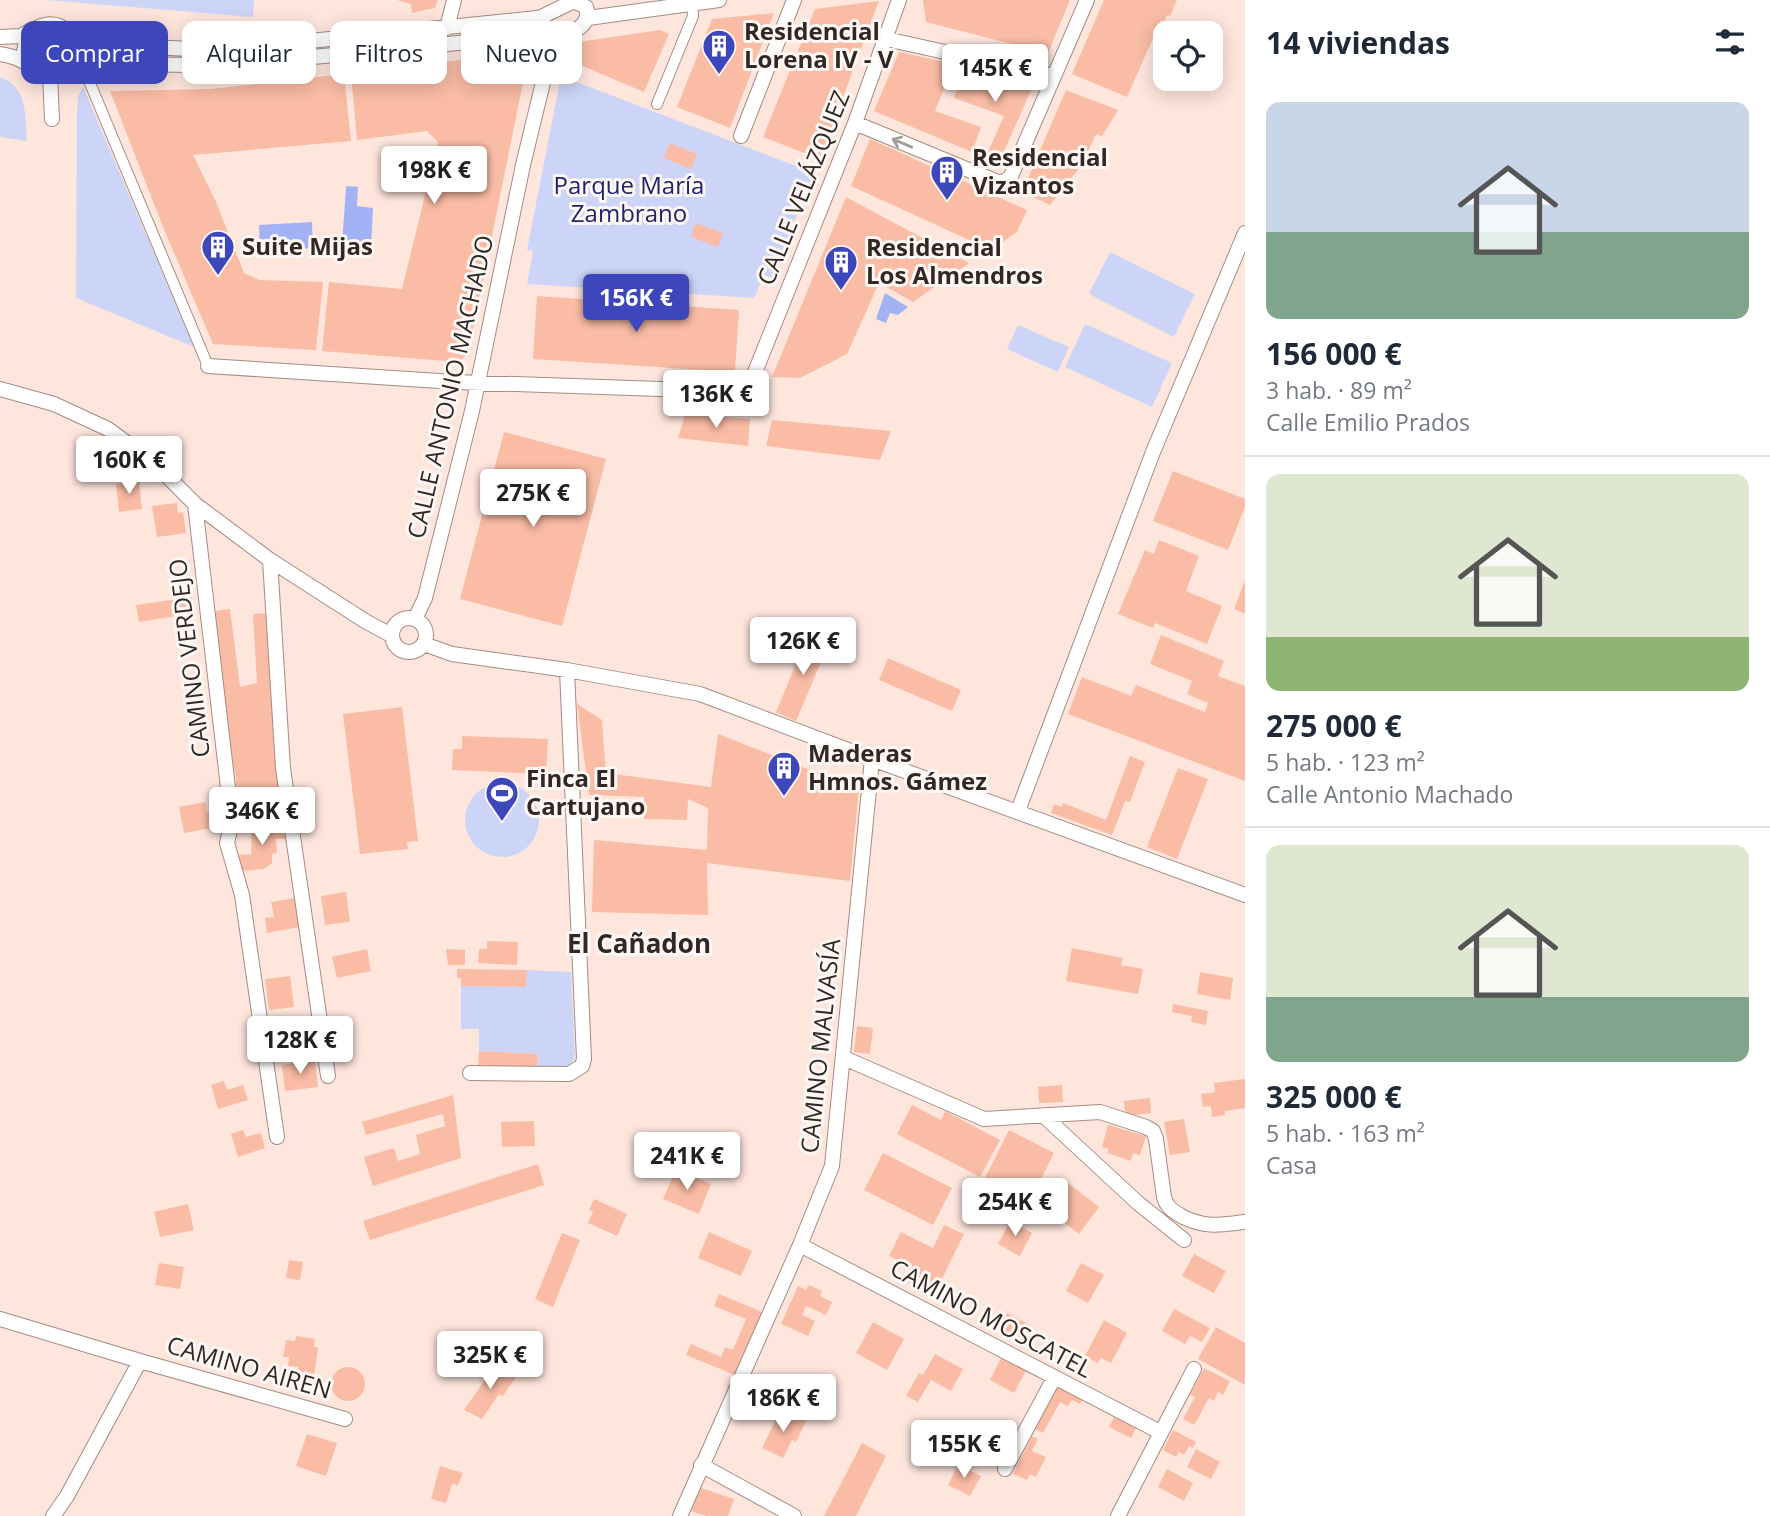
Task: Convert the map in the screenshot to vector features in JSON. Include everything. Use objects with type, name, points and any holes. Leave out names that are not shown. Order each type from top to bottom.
[{"type":"street","points":[[454,0],[447,28],[537,18]]},
{"type":"street","points":[[588,18],[692,1],[719,0]]},
{"type":"street","points":[[741,136],[794,0]]},
{"type":"street","name":"CALLE VELÁZQUEZ","points":[[478,383],[747,392],[855,123],[899,0]]},
{"type":"street","points":[[855,123],[1000,183],[1010,178],[1087,0]]},
{"type":"street","points":[[533,21],[568,1],[574,1],[583,4],[588,12],[588,18],[582,27]]},
{"type":"street","points":[[657,104],[694,16],[692,1]]},
{"type":"street","points":[[0,37],[21,36]]},
{"type":"street","points":[[168,48],[190,49],[330,39]]},
{"type":"street","points":[[886,39],[1055,76]]},
{"type":"street","points":[[168,65],[269,60],[461,42]]},
{"type":"street","points":[[0,54],[21,59]]},
{"type":"street","points":[[52,119],[55,84]]},
{"type":"street","points":[[90,84],[208,366],[478,383]]},
{"type":"street","name":"CALLE ANTONIO MACHADO","points":[[415,619],[425,598],[478,383],[542,84]]},
{"type":"street","points":[[1018,811],[1153,452],[1245,233]]},
{"type":"street","points":[[0,389],[54,404],[108,429],[155,464],[195,504],[270,559],[391,635],[395,646],[404,652],[415,651],[424,644],[426,633],[424,627],[415,619],[409,618],[398,621],[391,635]]},
{"type":"street","name":"CAMINO VERDEJO","points":[[195,504],[232,822],[227,843],[242,895],[278,1137]]},
{"type":"street","points":[[270,559],[283,768],[328,1076]]},
{"type":"street","points":[[424,644],[452,654],[567,670],[700,694],[1245,895]]},
{"type":"street","points":[[470,1073],[569,1074],[582,1066],[584,1059],[567,670]]},
{"type":"street","name":"CAMINO MALVASÍA","points":[[680,1516],[800,1245],[832,1166],[872,759]]},
{"type":"street","points":[[844,1058],[984,1119],[1100,1112],[1146,1127],[1153,1131],[1156,1139],[1164,1197],[1173,1212],[1199,1224],[1212,1226],[1245,1222]]},
{"type":"street","points":[[1045,1117],[1138,1203],[1184,1240]]},
{"type":"street","name":"CAMINO MOSCATEL","points":[[800,1245],[1160,1432]]},
{"type":"street","name":"CAMINO AIREN","points":[[0,1319],[140,1362],[345,1419]]},
{"type":"street","points":[[53,1516],[67,1496],[140,1362]]},
{"type":"street","points":[[1118,1516],[1194,1369]]},
{"type":"street","points":[[1005,1469],[1054,1378]]},
{"type":"street","points":[[701,1465],[794,1516]]},
{"type":"green space","points":[[46,0],[254,0],[253,17]]},
{"type":"green space","points":[[0,77],[16,88],[20,95],[25,112],[27,141],[0,137]]},
{"type":"green space","name":"Parque María Zambrano","points":[[559,84],[582,84],[814,173],[772,278],[764,275],[754,298],[527,284],[533,251],[527,250]]},
{"type":"green space","points":[[83,87],[194,347],[76,298],[77,112],[78,96]]},
{"type":"green space","points":[[1110,252],[1195,294],[1174,337],[1089,294]]},
{"type":"green space","points":[[1085,324],[1172,363],[1152,407],[1065,367]]},
{"type":"green space","points":[[1018,325],[1069,347],[1058,372],[1007,349]]},
{"type":"green space","name":"Finca El Cartujano","points":[[502,783],[516,786],[528,794],[536,806],[539,820],[536,834],[528,846],[516,854],[502,857],[488,854],[476,846],[468,834],[465,820],[468,806],[476,794],[488,786]]},
{"type":"green space","points":[[527,970],[571,972],[575,1058],[567,1068],[537,1068],[538,1054],[479,1051],[479,1029],[461,1029],[461,986],[526,987]]},
{"type":"water","points":[[346,186],[358,187],[357,206],[373,208],[371,248],[342,246]]},
{"type":"water","points":[[312,222],[313,248],[260,251],[259,225]]},
{"type":"water","points":[[885,293],[908,307],[898,315],[890,313],[886,323],[876,319]]},
{"type":"building","points":[[397,0],[438,0],[435,8],[412,13],[411,4]]},
{"type":"building","points":[[923,0],[1070,0],[1048,53],[926,22]]},
{"type":"building","points":[[1104,0],[1177,0],[1170,16],[1167,15],[1164,21],[1153,21],[1153,38],[1127,97],[1072,74]]},
{"type":"building","points":[[879,1],[820,159],[763,137],[815,9]]},
{"type":"building","name":"Residencial Lorena IV - V","points":[[774,13],[730,128],[677,107],[712,19]]},
{"type":"building","points":[[660,30],[669,34],[644,92],[582,66],[582,42]]},
{"type":"building","points":[[899,52],[954,64],[935,111],[981,127],[972,152],[874,111]]},
{"type":"building","points":[[461,60],[461,84],[523,84],[468,354],[458,362],[322,351],[329,282],[402,289],[438,142],[427,131],[357,140],[352,84],[447,84],[447,62]]},
{"type":"building","points":[[966,66],[1033,86],[997,167],[984,161],[1004,116],[954,98]]},
{"type":"building","points":[[330,76],[330,84],[345,84],[351,141],[193,155],[216,202],[244,273],[259,280],[323,282],[316,350],[213,344],[163,227],[110,91],[316,84],[316,77]]},
{"type":"building","points":[[1066,90],[1118,110],[1102,136],[1096,134],[1081,166],[1050,205],[1022,192]]},
{"type":"building","name":"Residencial Vizantos","points":[[870,139],[1027,210],[1017,232],[991,250],[851,186]]},
{"type":"building","points":[[670,143],[697,154],[691,169],[664,158]]},
{"type":"building","name":"Residencial Los Almendros","points":[[846,197],[969,263],[913,302],[879,283],[847,354],[800,378],[772,377]]},
{"type":"building","points":[[696,223],[723,233],[718,247],[691,237]]},
{"type":"building","points":[[537,296],[739,310],[735,372],[533,359]]},
{"type":"building","points":[[685,415],[750,419],[748,446],[678,438]]},
{"type":"building","points":[[772,420],[891,431],[880,460],[766,446]]},
{"type":"building","points":[[504,432],[606,459],[562,626],[460,599]]},
{"type":"building","points":[[1173,471],[1245,499],[1245,507],[1228,550],[1153,521]]},
{"type":"building","points":[[139,481],[142,509],[119,512],[116,484]]},
{"type":"building","points":[[177,503],[178,513],[183,512],[186,533],[157,537],[152,506]]},
{"type":"building","points":[[1159,540],[1199,556],[1186,591],[1222,606],[1207,644],[1155,623],[1153,628],[1118,614],[1145,550],[1154,554]]},
{"type":"building","points":[[1245,580],[1245,614],[1234,609]]},
{"type":"building","points":[[192,597],[194,613],[139,622],[136,605]]},
{"type":"building","points":[[230,609],[240,687],[257,683],[253,614],[268,613],[281,811],[239,815],[214,611]]},
{"type":"building","points":[[809,633],[830,641],[796,721],[776,712]]},
{"type":"building","points":[[1161,635],[1224,661],[1218,676],[1245,686],[1245,781],[1068,714],[1082,677],[1131,696],[1136,685],[1205,712],[1208,703],[1187,694],[1192,681],[1150,664]]},
{"type":"building","points":[[888,658],[961,690],[952,711],[879,680]]},
{"type":"building","points":[[577,704],[602,720],[606,773],[711,787],[718,734],[859,789],[850,881],[707,863],[708,915],[592,912],[594,840],[707,850],[708,808],[688,799],[687,820],[644,819],[644,797],[589,795]]},
{"type":"building","points":[[402,707],[418,841],[407,842],[408,849],[360,854],[343,714]]},
{"type":"building","points":[[462,736],[548,739],[546,774],[452,770],[453,749],[462,749]]},
{"type":"building","points":[[1130,756],[1145,762],[1130,802],[1125,801],[1112,835],[1051,813],[1054,804],[1062,807],[1063,803],[1106,820]]},
{"type":"building","points":[[1178,768],[1208,779],[1177,859],[1147,847]]},
{"type":"building","points":[[205,802],[207,813],[220,811],[223,826],[184,833],[179,807]]},
{"type":"building","points":[[284,822],[286,839],[276,839],[277,853],[272,854],[272,863],[264,869],[241,871],[236,855],[251,854],[252,826]]},
{"type":"building","points":[[346,892],[350,922],[325,925],[321,896]]},
{"type":"building","points":[[296,898],[300,927],[267,933],[265,918],[274,917],[271,902]]},
{"type":"building","points":[[487,941],[518,942],[517,965],[478,963],[479,949],[487,949]]},
{"type":"building","points":[[1072,948],[1123,958],[1121,965],[1143,969],[1138,994],[1066,981]]},
{"type":"building","points":[[367,949],[371,971],[337,978],[332,957]]},
{"type":"building","points":[[446,949],[465,950],[465,965],[448,965]]},
{"type":"building","points":[[457,969],[527,970],[526,987],[461,986]]},
{"type":"building","points":[[1200,972],[1233,978],[1230,1000],[1197,994]]},
{"type":"building","points":[[290,976],[294,1007],[269,1010],[265,979]]},
{"type":"building","points":[[1173,1004],[1208,1011],[1206,1025],[1191,1022],[1192,1016],[1172,1012]]},
{"type":"building","points":[[857,1026],[873,1028],[870,1054],[854,1052]]},
{"type":"building","points":[[479,1051],[538,1054],[537,1068],[478,1065]]},
{"type":"building","points":[[315,1060],[318,1087],[285,1091],[282,1065]]},
{"type":"building","points":[[1245,1079],[1245,1108],[1225,1111],[1225,1115],[1212,1117],[1211,1106],[1203,1107],[1201,1094],[1215,1092],[1214,1083]]},
{"type":"building","points":[[224,1081],[227,1090],[243,1085],[248,1100],[218,1109],[211,1085]]},
{"type":"building","points":[[1062,1085],[1063,1102],[1039,1103],[1038,1087]]},
{"type":"building","points":[[453,1095],[461,1158],[373,1186],[364,1157],[394,1148],[398,1161],[420,1154],[416,1135],[445,1126],[443,1114],[366,1135],[362,1122]]},
{"type":"building","points":[[1150,1098],[1151,1113],[1125,1116],[1124,1101]]},
{"type":"building","points":[[912,1105],[941,1120],[945,1111],[1000,1140],[980,1177],[897,1134]]},
{"type":"building","points":[[1184,1119],[1190,1152],[1170,1155],[1164,1122]]},
{"type":"building","points":[[534,1121],[535,1146],[502,1147],[501,1122]]},
{"type":"building","points":[[1108,1125],[1146,1136],[1140,1155],[1133,1153],[1131,1161],[1107,1153],[1109,1149],[1102,1147]]},
{"type":"building","points":[[243,1130],[246,1137],[261,1133],[265,1148],[238,1157],[231,1134]]},
{"type":"building","points":[[1009,1130],[1054,1153],[1022,1217],[977,1194]]},
{"type":"building","points":[[883,1153],[952,1188],[933,1225],[864,1190]]},
{"type":"building","points":[[538,1164],[544,1185],[370,1240],[363,1221]]},
{"type":"building","points":[[676,1169],[711,1184],[699,1214],[663,1199]]},
{"type":"building","points":[[1068,1183],[1099,1207],[1079,1234],[1055,1216],[1061,1208],[1053,1202]]},
{"type":"building","points":[[594,1199],[627,1214],[617,1236],[588,1223],[593,1212],[589,1210]]},
{"type":"building","points":[[188,1204],[194,1230],[160,1237],[154,1212]]},
{"type":"building","points":[[1010,1221],[1032,1233],[1020,1256],[998,1244]]},
{"type":"building","points":[[944,1225],[964,1234],[934,1295],[904,1280],[911,1267],[889,1256],[901,1232],[933,1248]]},
{"type":"building","points":[[709,1232],[752,1251],[741,1276],[698,1258]]},
{"type":"building","points":[[562,1233],[580,1240],[553,1307],[535,1299]]},
{"type":"building","points":[[1194,1254],[1226,1271],[1214,1293],[1182,1276]]},
{"type":"building","points":[[289,1260],[303,1262],[300,1280],[286,1278]]},
{"type":"building","points":[[159,1263],[184,1267],[180,1289],[155,1285]]},
{"type":"building","points":[[1081,1263],[1104,1275],[1088,1303],[1066,1291]]},
{"type":"building","points":[[809,1285],[822,1291],[820,1296],[832,1302],[826,1315],[806,1306],[802,1315],[815,1321],[808,1336],[781,1324],[798,1286],[806,1290]]},
{"type":"building","points":[[719,1294],[762,1312],[735,1375],[686,1355],[691,1344],[721,1357],[725,1347],[733,1350],[746,1319],[714,1306]]},
{"type":"building","points":[[1174,1309],[1210,1328],[1202,1342],[1190,1336],[1185,1344],[1162,1331]]},
{"type":"building","points":[[1007,1313],[1033,1327],[1024,1345],[998,1332]]},
{"type":"building","points":[[1104,1320],[1127,1333],[1111,1363],[1101,1358],[1098,1363],[1085,1356]]},
{"type":"building","points":[[873,1322],[904,1339],[887,1370],[856,1353]]},
{"type":"building","points":[[1216,1327],[1245,1343],[1245,1385],[1198,1359]]},
{"type":"building","points":[[296,1336],[315,1339],[314,1347],[318,1347],[314,1377],[297,1375],[298,1367],[288,1366],[289,1357],[283,1357],[286,1340],[295,1341]]},
{"type":"building","points":[[935,1354],[963,1369],[951,1391],[931,1380],[918,1402],[906,1396],[919,1373],[923,1375]]},
{"type":"building","points":[[1002,1356],[1027,1369],[1014,1393],[990,1380]]},
{"type":"building","points":[[495,1365],[517,1375],[503,1396],[499,1394],[482,1419],[464,1410]]},
{"type":"building","points":[[348,1367],[360,1372],[365,1384],[360,1396],[348,1401],[336,1396],[331,1384],[336,1372]]},
{"type":"building","points":[[1204,1368],[1230,1381],[1223,1395],[1218,1392],[1214,1401],[1209,1398],[1194,1425],[1183,1419],[1195,1397],[1190,1395]]},
{"type":"building","points":[[758,1373],[778,1383],[761,1417],[751,1412],[747,1419],[737,1414]]},
{"type":"building","points":[[1058,1383],[1084,1397],[1080,1404],[1072,1400],[1068,1406],[1060,1402],[1043,1433],[1035,1429]]},
{"type":"building","points":[[779,1413],[791,1419],[793,1415],[806,1421],[796,1442],[792,1440],[783,1458],[762,1448]]},
{"type":"building","points":[[1115,1415],[1137,1426],[1131,1438],[1109,1427]]},
{"type":"building","points":[[1173,1430],[1196,1442],[1193,1448],[1189,1446],[1184,1455],[1179,1452],[1176,1457],[1163,1450]]},
{"type":"building","points":[[307,1434],[337,1443],[326,1476],[296,1466]]},
{"type":"building","points":[[1032,1436],[1038,1439],[1032,1451],[1046,1457],[1036,1477],[1030,1474],[1027,1480],[1013,1474]]},
{"type":"building","points":[[862,1443],[886,1456],[856,1516],[824,1516]]},
{"type":"building","points":[[1196,1449],[1220,1462],[1211,1479],[1187,1467]]},
{"type":"building","points":[[958,1465],[981,1476],[970,1496],[948,1485]]},
{"type":"building","points":[[440,1466],[463,1473],[458,1485],[452,1484],[446,1503],[431,1499]]},
{"type":"building","points":[[1167,1469],[1193,1483],[1184,1501],[1158,1487]]},
{"type":"building","points":[[698,1487],[734,1499],[728,1516],[706,1516],[691,1511]]},
{"type":"place","name":"Residencial Lorena IV - V","points":[[719,76]]},
{"type":"place","name":"Residencial Vizantos","points":[[947,202]]},
{"type":"place","name":"Suite Mijas","points":[[218,277]]},
{"type":"place","name":"Residencial Los Almendros","points":[[841,292]]},
{"type":"place","name":"Maderas Hmnos. Gámez","points":[[784,798]]},
{"type":"place","name":"Finca El Cartujano","points":[[502,823]]},
{"type":"district","name":"El Cañadon","points":[[639,944]]}]
